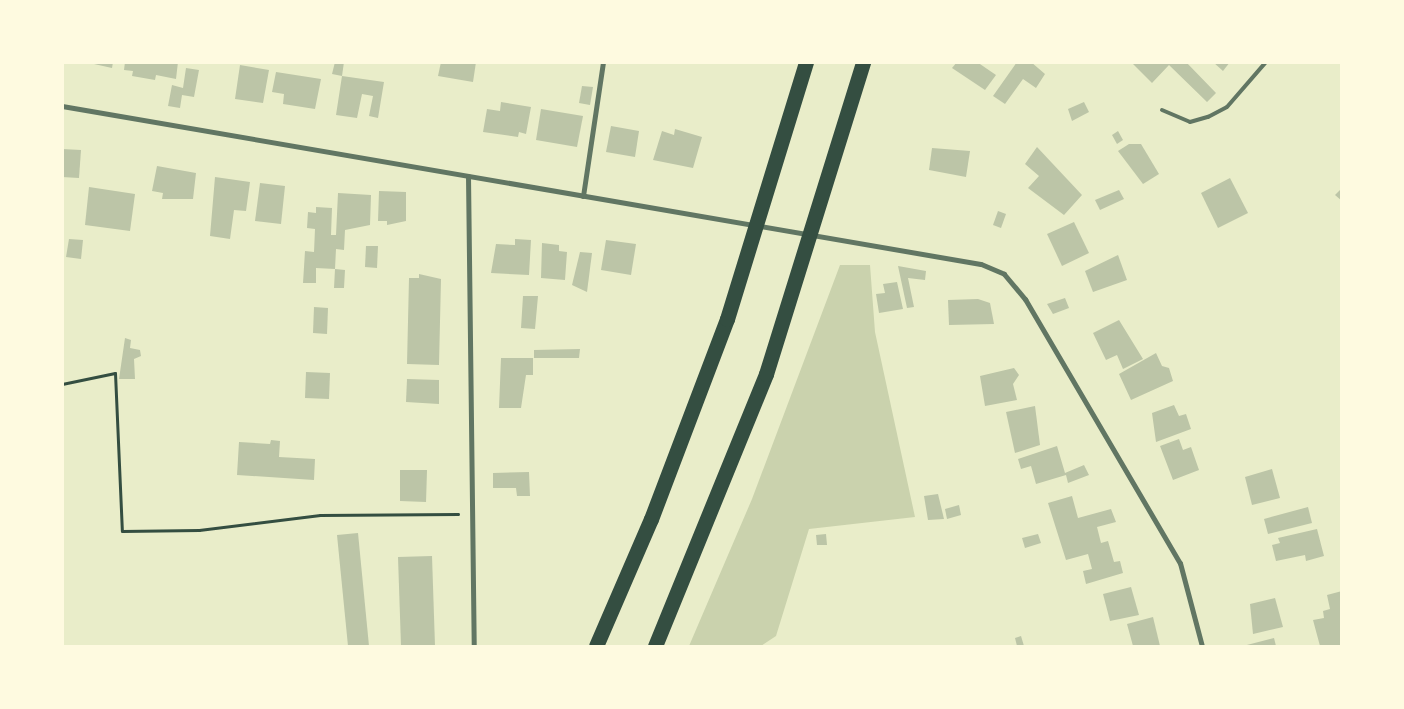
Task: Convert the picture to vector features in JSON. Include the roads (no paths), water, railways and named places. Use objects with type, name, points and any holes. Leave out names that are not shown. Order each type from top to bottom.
[{"type":"highway","points":[[596,646],[659,501],[728,319],[806,62]]},
{"type":"highway","points":[[655,646],[766,374],[863,62]]},
{"type":"street","points":[[582,196],[603,62]]},
{"type":"street","points":[[62,106],[880,249],[982,264],[1004,274],[1025,299],[1180,563],[1202,646]]},
{"type":"street","points":[[468,176],[469,514],[474,646]]},
{"type":"lane","points":[[1162,110],[1190,122],[1208,118],[1227,107],[1266,62]]}]
